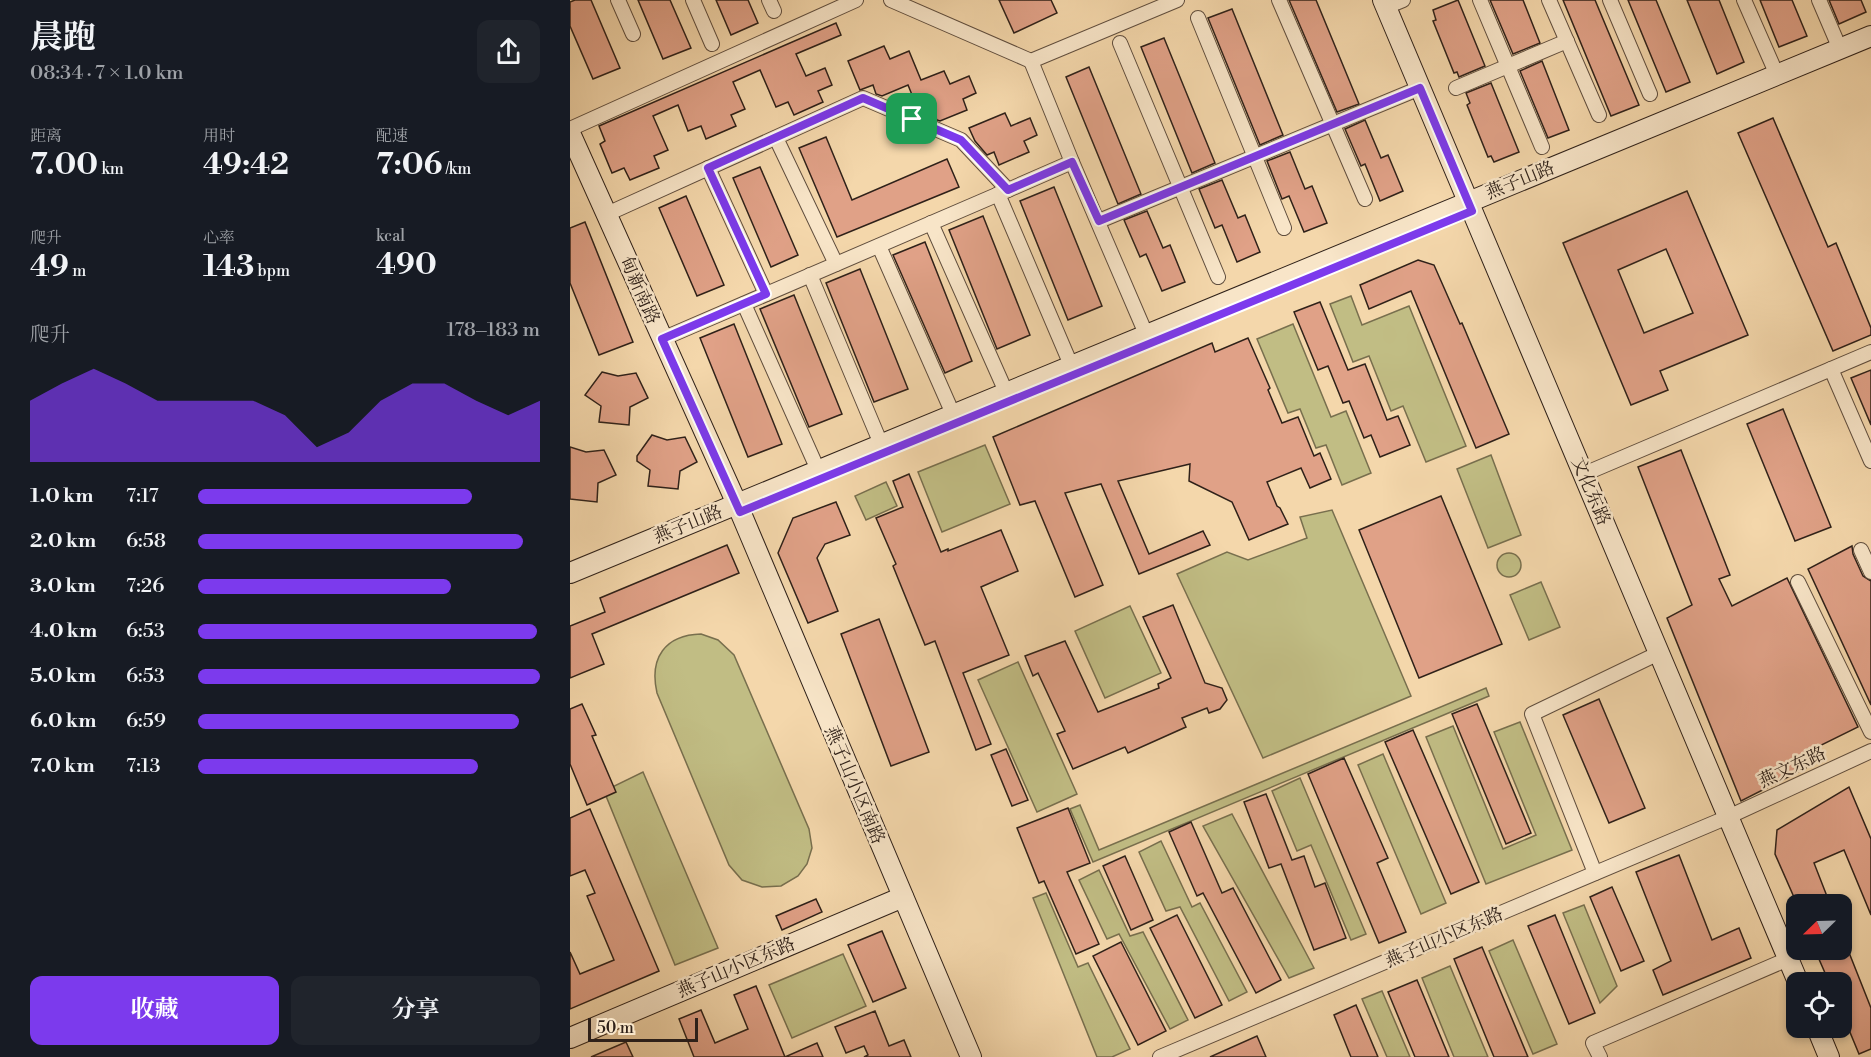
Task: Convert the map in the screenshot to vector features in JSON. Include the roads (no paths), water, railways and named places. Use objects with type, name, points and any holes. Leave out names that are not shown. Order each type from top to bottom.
[{"type":"street","points":[[618,0],[633,34]]},
{"type":"street","points":[[693,0],[712,44]]},
{"type":"street","points":[[570,131],[856,0]]},
{"type":"street","points":[[891,0],[1031,61],[1146,334]]},
{"type":"street","points":[[1031,61],[1177,0]]},
{"type":"street","points":[[1279,0],[1365,199]]},
{"type":"street","points":[[1480,0],[1542,147]]},
{"type":"street","points":[[1549,0],[1599,115]]},
{"type":"street","points":[[1610,0],[1650,94]]},
{"type":"street","points":[[1744,0],[1777,75]]},
{"type":"street","points":[[1819,0],[1840,49]]},
{"type":"street","name":"文化东路","points":[[1391,2],[1420,88],[1786,954]]},
{"type":"street","points":[[1198,18],[1284,228]]},
{"type":"street","name":"燕子山路","points":[[570,573],[738,508],[1470,206],[1871,36]]},
{"type":"street","points":[[1456,88],[1567,41]]},
{"type":"street","points":[[1120,43],[1218,277]]},
{"type":"street","name":"燕子山路","points":[[570,584],[818,470],[1146,334],[1871,47]]},
{"type":"street","points":[[1099,221],[1420,88]]},
{"type":"street","points":[[607,214],[863,98],[961,140],[1003,192],[1071,365]]},
{"type":"street","name":"甸新南路","points":[[570,131],[738,508]]},
{"type":"street","points":[[776,138],[836,264]]},
{"type":"street","points":[[662,339],[1072,162]]},
{"type":"street","points":[[708,168],[766,294]]},
{"type":"street","points":[[931,223],[1006,392]]},
{"type":"street","points":[[879,246],[953,414]]},
{"type":"street","points":[[810,275],[881,444]]},
{"type":"street","points":[[744,303],[818,470]]},
{"type":"street","points":[[1584,474],[1871,352]]},
{"type":"street","points":[[1831,369],[1871,461]]},
{"type":"street","name":"燕子山小区南路","points":[[738,508],[970,1057]]},
{"type":"street","points":[[1861,550],[1871,572]]},
{"type":"street","points":[[1798,582],[1871,732]]},
{"type":"street","points":[[1595,873],[1532,714],[1659,653]]},
{"type":"street","name":"燕文东路","points":[[1728,817],[1871,751]]},
{"type":"street","name":"燕子山小区东路","points":[[1160,1057],[1728,817]]},
{"type":"street","name":"燕子山小区东路","points":[[570,1038],[903,897]]},
{"type":"street","points":[[1600,1057],[1593,1043],[1786,960]]},
{"type":"street","points":[[1821,1038],[1829,1057]]}]
